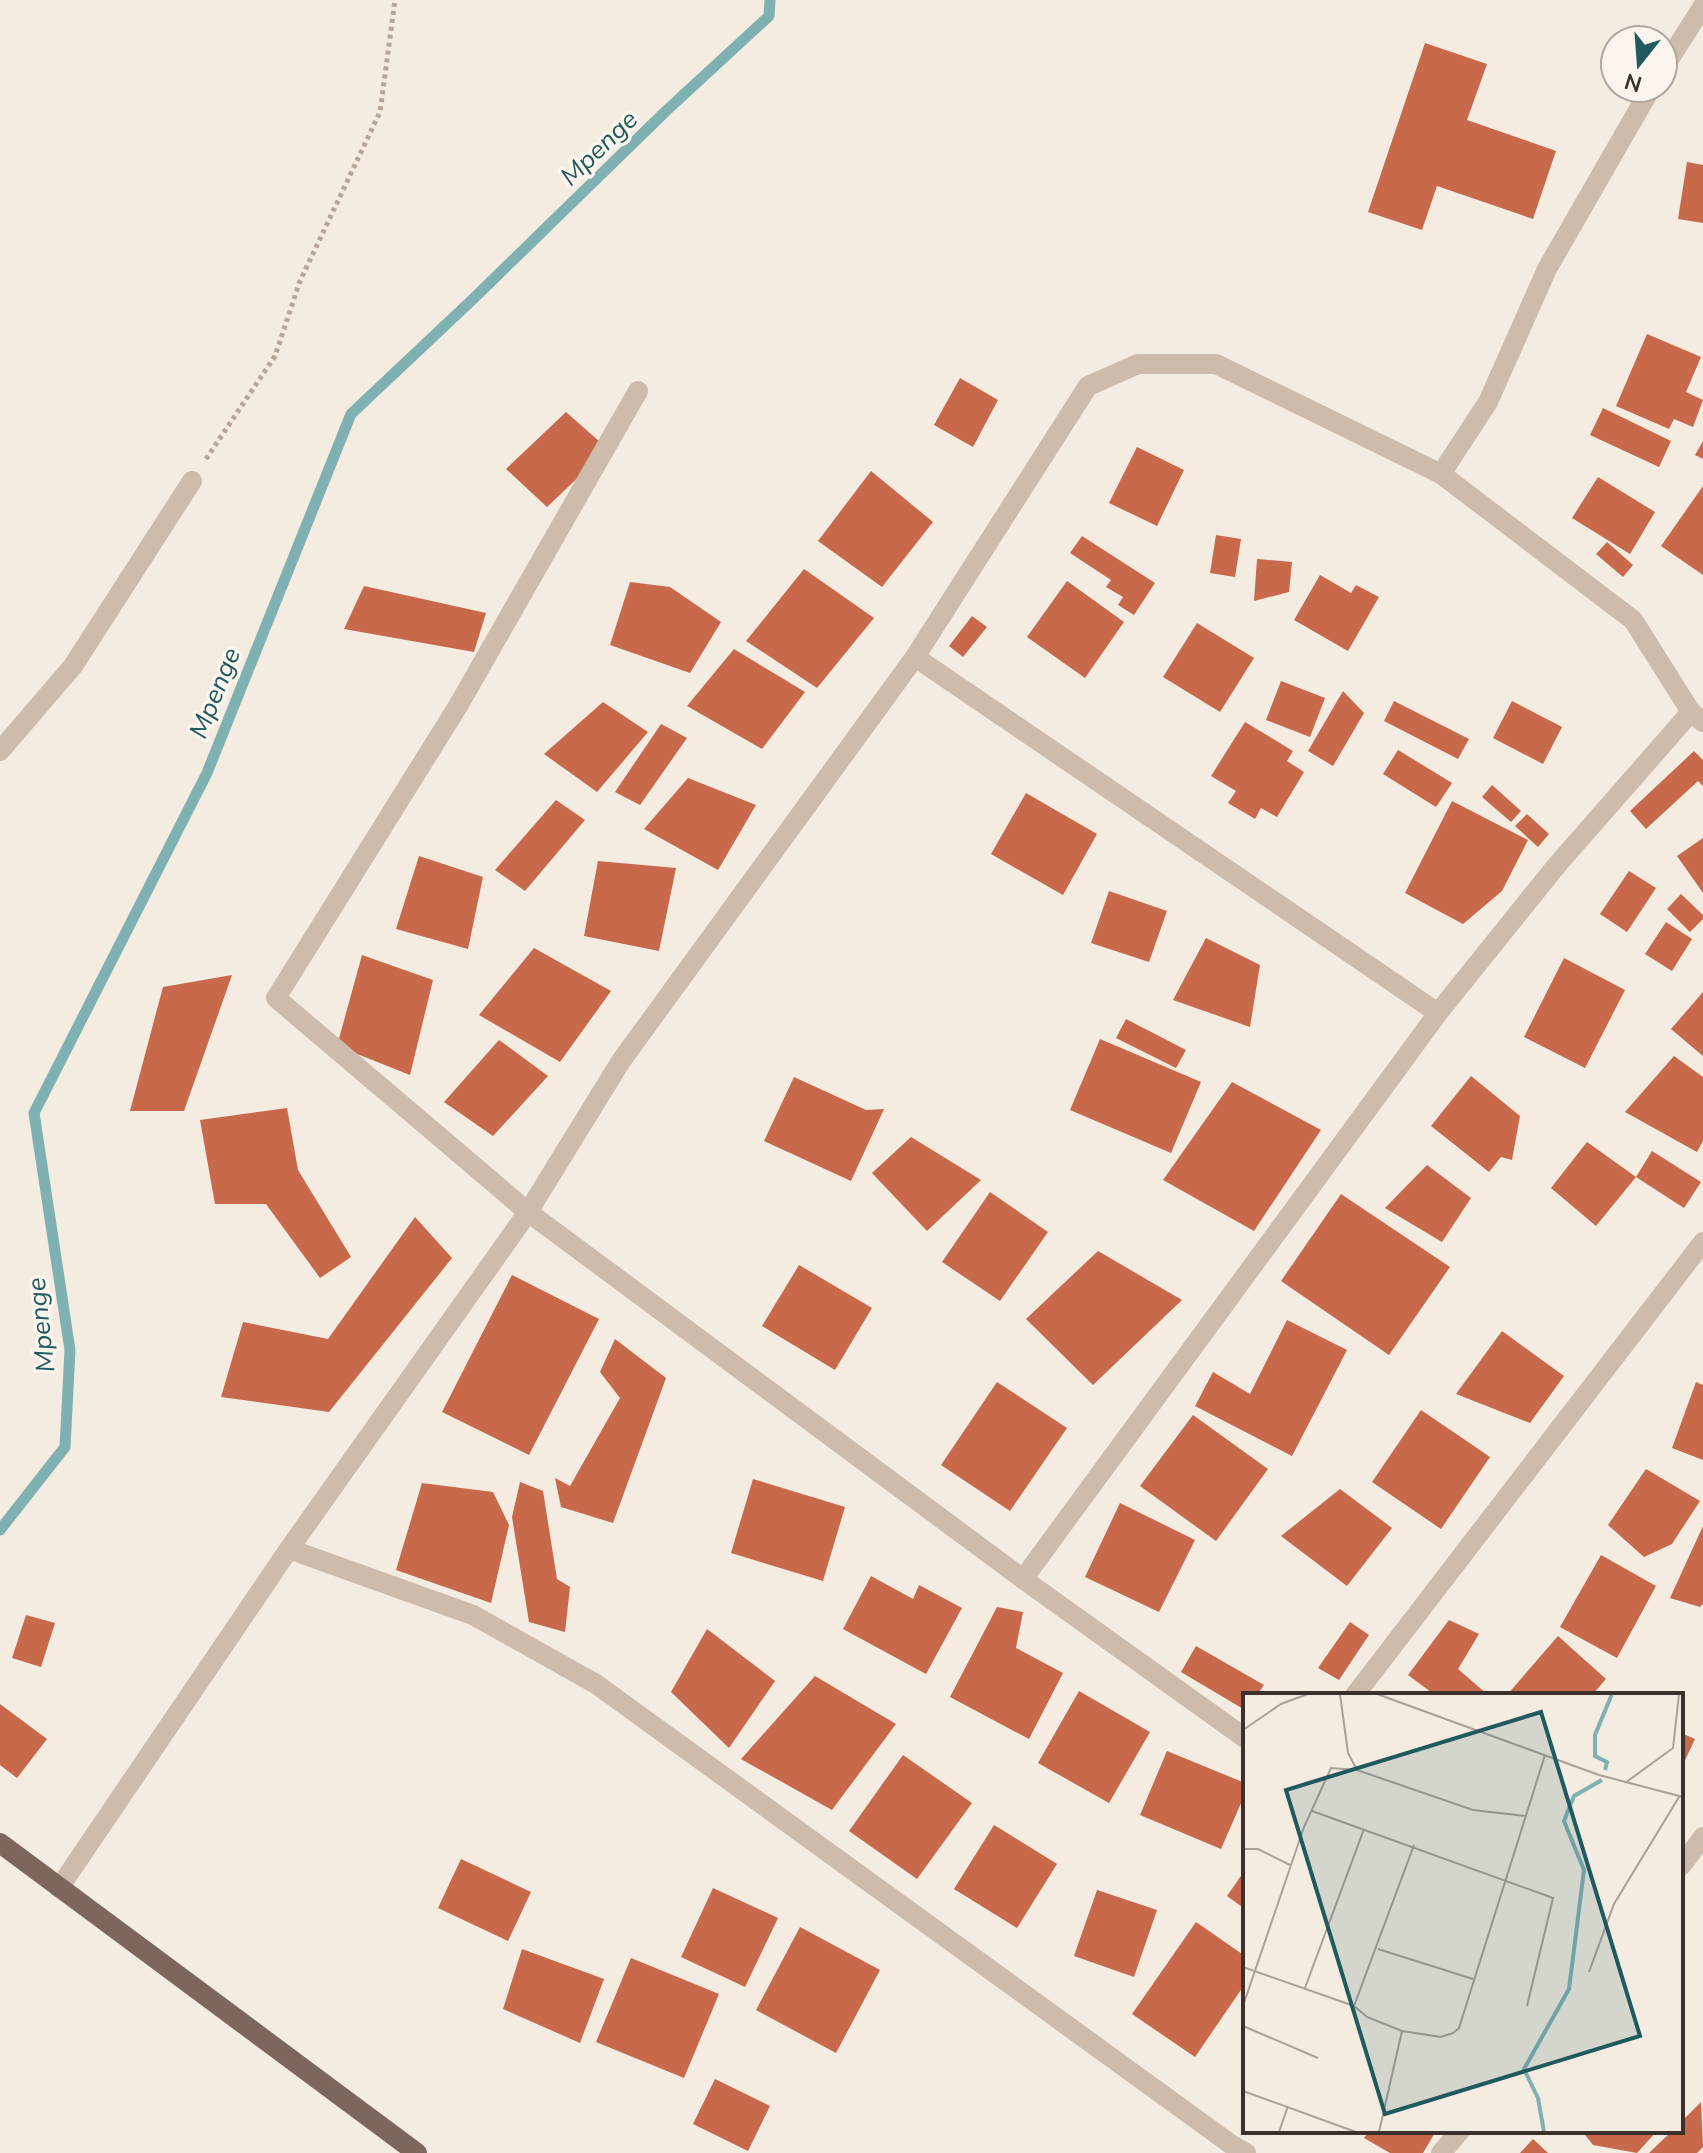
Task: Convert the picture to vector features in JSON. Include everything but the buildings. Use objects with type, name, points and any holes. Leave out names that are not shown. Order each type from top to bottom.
[{"type":"main road","points":[[0,1843],[417,2153]]},
{"type":"street","points":[[1679,44],[1703,6]]},
{"type":"street","points":[[1441,474],[1488,402],[1547,269],[1642,104]]},
{"type":"street","points":[[59,1888],[289,1549],[528,1212],[621,1061],[915,657],[1088,386],[1138,364],[1216,364],[1441,474],[1633,620],[1697,717],[1557,865],[1438,1013],[1023,1579]]},
{"type":"street","points":[[638,391],[458,706],[276,998],[528,1212],[1023,1579],[1243,1737]]},
{"type":"street","points":[[0,751],[73,666],[192,481]]},
{"type":"street","points":[[915,657],[1438,1013]]},
{"type":"street","points":[[1357,1693],[1703,1242]]},
{"type":"street","points":[[289,1549],[473,1615],[596,1684],[1237,2150]]},
{"type":"street","points":[[1683,1863],[1703,1837]]},
{"type":"street","points":[[1441,2153],[1458,2133]]},
{"type":"path","points":[[192,481],[275,356],[300,281],[380,112],[395,0]]},
{"type":"waterway","name":"Mpenge","points":[[0,1530],[65,1447],[70,1350],[34,1113],[207,773],[351,414],[769,16],[770,0]]}]
